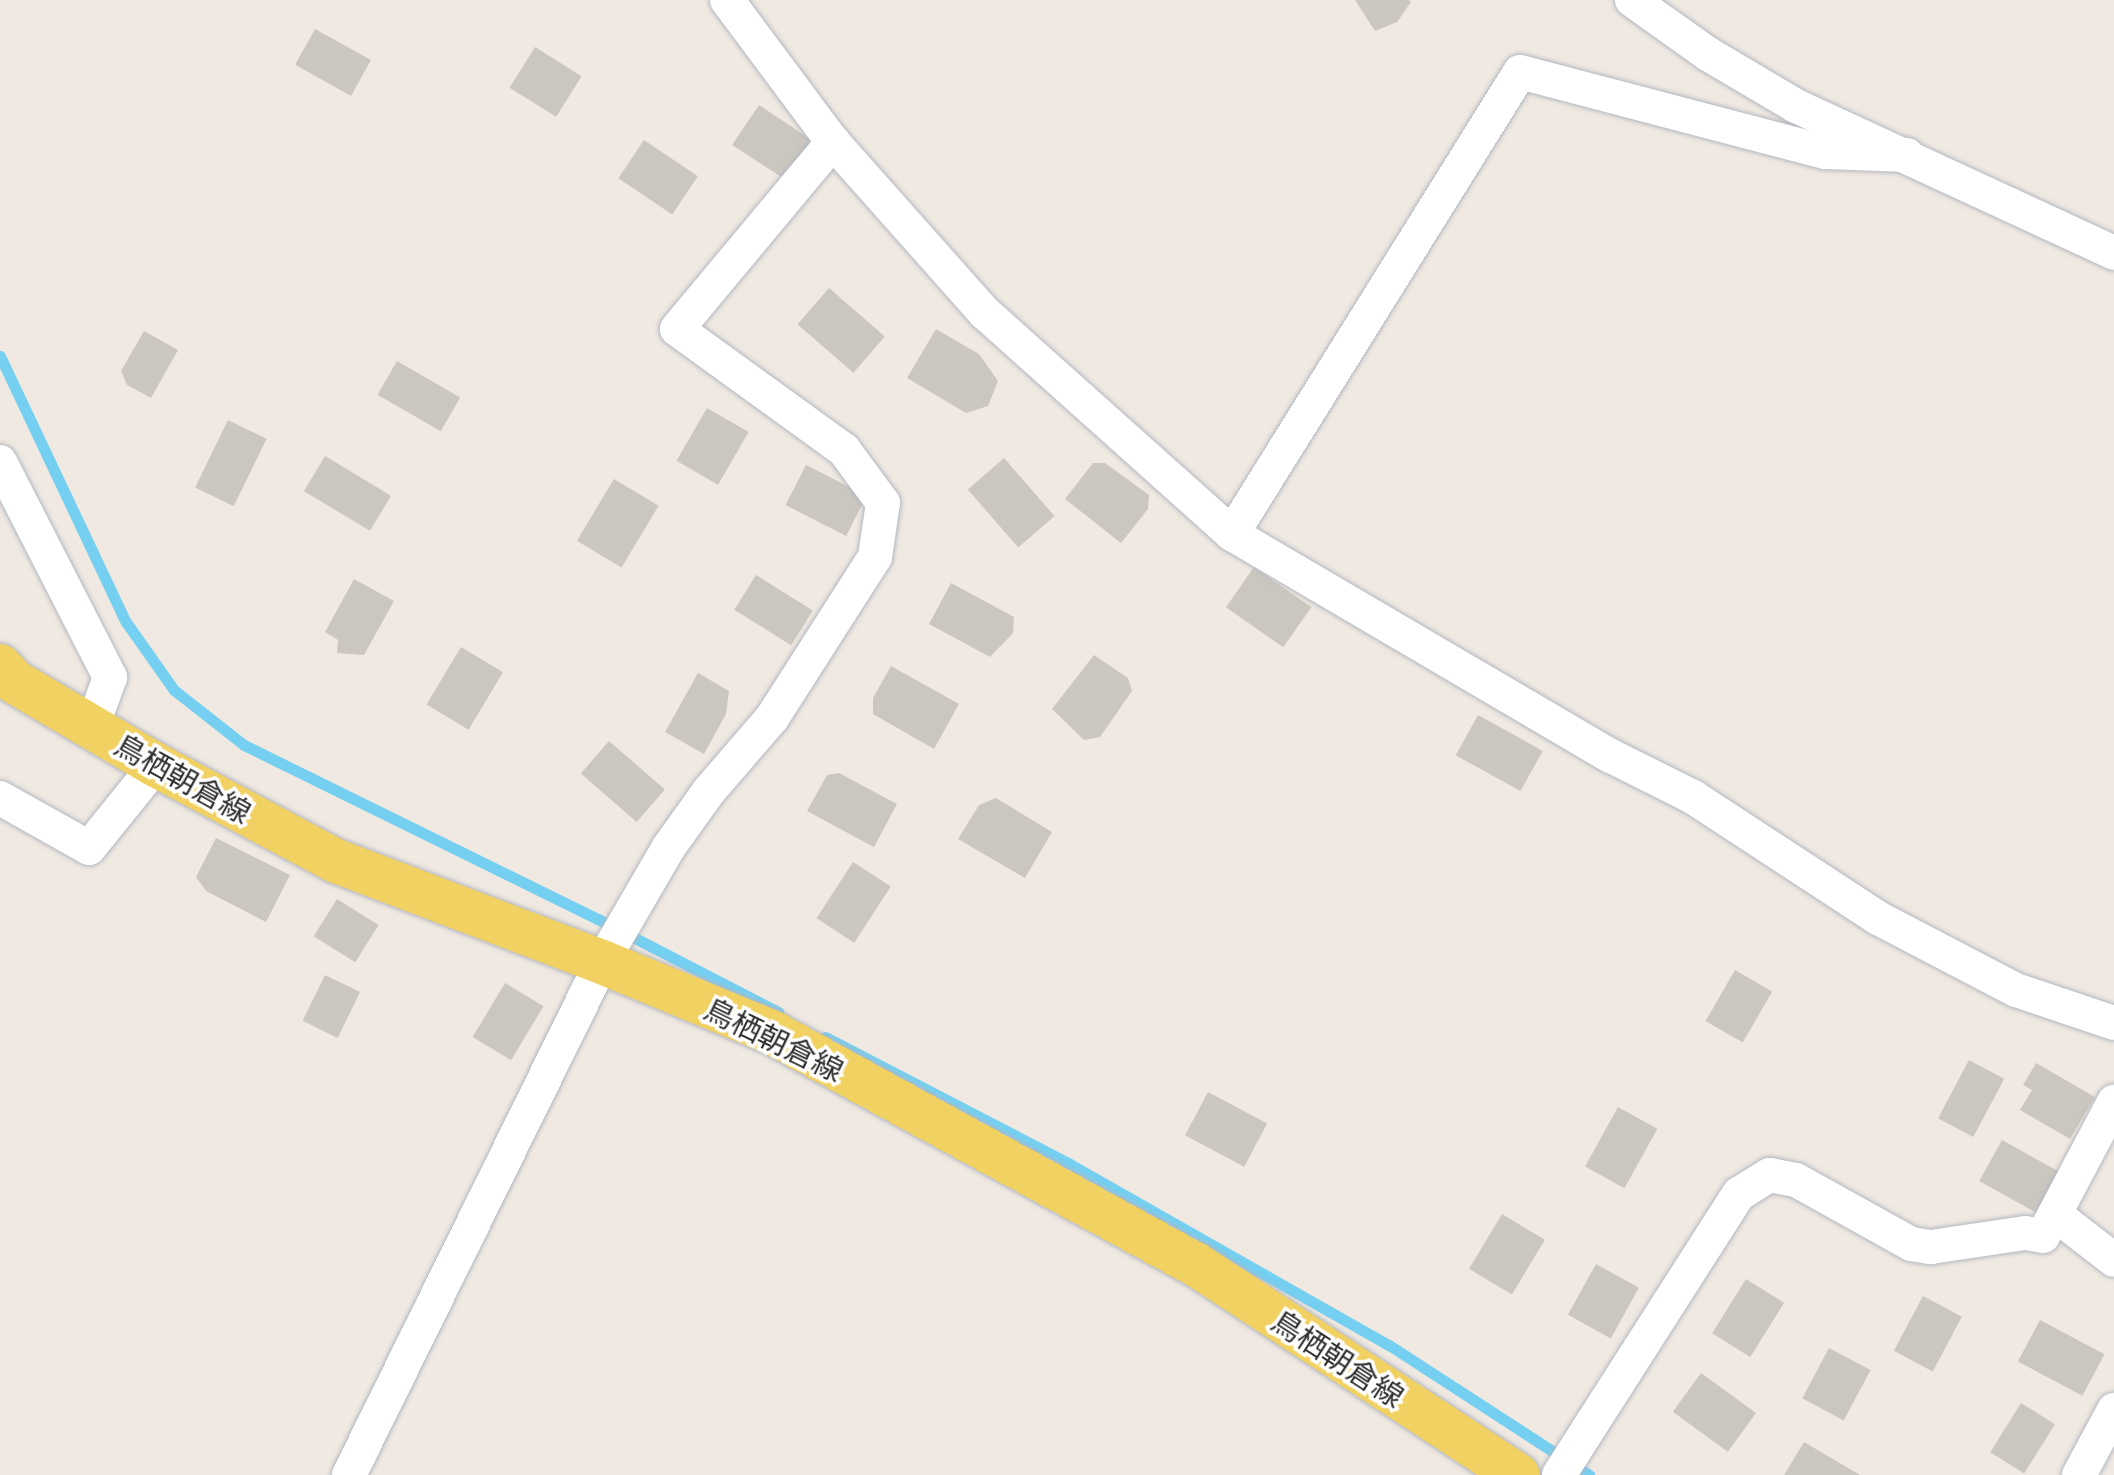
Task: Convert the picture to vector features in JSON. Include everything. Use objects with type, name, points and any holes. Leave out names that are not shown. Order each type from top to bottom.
[{"type":"main road","name":"鳥栖朝倉線","points":[[0,666],[15,682],[156,765],[336,861],[602,962],[771,1032],[1195,1264],[1518,1475]]},
{"type":"street","points":[[727,0],[833,142],[985,313],[1232,534],[1611,756],[1693,797],[1878,918],[2016,990],[2114,1023]]},
{"type":"street","points":[[1632,0],[1708,54],[1796,106],[2114,253]]},
{"type":"street","points":[[1232,534],[1520,72],[1826,152],[1907,155]]},
{"type":"street","points":[[349,1475],[602,962],[669,847],[709,791],[772,718],[875,557],[883,503],[844,450],[677,329],[833,142]]},
{"type":"street","points":[[0,462],[110,677],[92,727]]},
{"type":"street","points":[[0,798],[89,848],[156,765]]},
{"type":"street","points":[[1559,1475],[1739,1194],[1770,1175],[1796,1180],[1911,1244],[1931,1247],[2025,1233],[2043,1236],[2114,1102]]},
{"type":"street","points":[[2056,1215],[2114,1260]]},
{"type":"street","points":[[2079,1475],[2114,1410]]},
{"type":"building","points":[[1355,0],[1411,2],[1397,22],[1375,31]]},
{"type":"building","points":[[315,29],[371,60],[351,96],[295,65]]},
{"type":"building","points":[[535,47],[582,76],[556,117],[510,88]]},
{"type":"building","points":[[759,105],[813,141],[793,170],[780,176],[732,145]]},
{"type":"building","points":[[644,140],[698,176],[672,214],[618,178]]},
{"type":"building","points":[[829,288],[885,337],[853,373],[798,324]]},
{"type":"building","points":[[936,329],[979,354],[998,381],[988,406],[966,413],[907,378]]},
{"type":"building","points":[[144,331],[178,350],[151,398],[127,385],[121,371]]},
{"type":"building","points":[[397,361],[460,398],[441,431],[378,395]]},
{"type":"building","points":[[707,408],[749,432],[718,485],[676,461]]},
{"type":"building","points":[[228,420],[267,439],[234,506],[195,487]]},
{"type":"building","points":[[325,456],[391,496],[370,531],[304,491]]},
{"type":"building","points":[[1004,458],[1055,516],[1018,548],[968,489]]},
{"type":"building","points":[[1093,463],[1105,463],[1149,495],[1148,509],[1121,543],[1065,499]]},
{"type":"building","points":[[806,465],[867,496],[846,536],[786,505]]},
{"type":"building","points":[[614,479],[659,506],[621,567],[577,541]]},
{"type":"building","points":[[1254,567],[1311,607],[1283,647],[1226,607]]},
{"type":"building","points":[[756,575],[813,611],[791,645],[734,610]]},
{"type":"building","points":[[354,579],[394,601],[364,655],[337,653],[338,640],[325,632]]},
{"type":"building","points":[[951,583],[1014,617],[1013,633],[990,657],[929,624]]},
{"type":"building","points":[[461,647],[503,672],[468,730],[426,704]]},
{"type":"building","points":[[1094,655],[1128,678],[1132,691],[1100,737],[1084,740],[1052,709]]},
{"type":"building","points":[[891,666],[959,704],[934,749],[873,714],[873,698]]},
{"type":"building","points":[[698,673],[729,691],[726,714],[704,754],[665,732]]},
{"type":"building","points":[[1478,715],[1543,751],[1520,791],[1456,755]]},
{"type":"building","points":[[609,741],[665,790],[637,822],[581,773]]},
{"type":"building","points":[[839,773],[897,804],[874,847],[807,811],[827,775]]},
{"type":"building","points":[[996,798],[1052,832],[1025,878],[958,839],[979,805]]},
{"type":"building","points":[[216,838],[290,875],[266,922],[206,891],[196,877]]},
{"type":"building","points":[[853,862],[891,887],[854,943],[817,918]]},
{"type":"building","points":[[337,899],[379,925],[355,962],[314,936]]},
{"type":"building","points":[[1735,970],[1772,992],[1743,1043],[1706,1021]]},
{"type":"building","points":[[325,975],[360,992],[338,1038],[303,1021]]},
{"type":"building","points":[[505,983],[544,1006],[511,1060],[473,1037]]},
{"type":"building","points":[[1969,1060],[2004,1079],[1973,1137],[1938,1118]]},
{"type":"building","points":[[2036,1063],[2095,1097],[2070,1139],[2020,1110],[2032,1090],[2023,1085]]},
{"type":"building","points":[[1208,1092],[1267,1123],[1244,1167],[1185,1135]]},
{"type":"building","points":[[1618,1107],[1657,1129],[1624,1188],[1585,1166]]},
{"type":"building","points":[[2002,1140],[2060,1172],[2037,1213],[1979,1181]]},
{"type":"building","points":[[1502,1214],[1545,1240],[1512,1295],[1469,1269]]},
{"type":"building","points":[[1596,1264],[1639,1288],[1611,1338],[1568,1315]]},
{"type":"building","points":[[1746,1279],[1784,1303],[1750,1357],[1712,1333]]},
{"type":"building","points":[[1923,1296],[1962,1317],[1933,1371],[1894,1351]]},
{"type":"building","points":[[2040,1320],[2104,1354],[2082,1396],[2018,1361]]},
{"type":"building","points":[[1829,1348],[1870,1370],[1844,1420],[1802,1398]]},
{"type":"building","points":[[1701,1373],[1756,1413],[1728,1452],[1673,1412]]},
{"type":"building","points":[[2021,1403],[2055,1424],[2024,1473],[1990,1452]]},
{"type":"building","points":[[1804,1442],[1860,1475],[1784,1475]]},
{"type":"waterway","points":[[0,356],[126,622],[174,690],[244,745],[598,919],[778,1012]]},
{"type":"waterway","points":[[825,1037],[1068,1163],[1389,1345],[1589,1475]]}]
